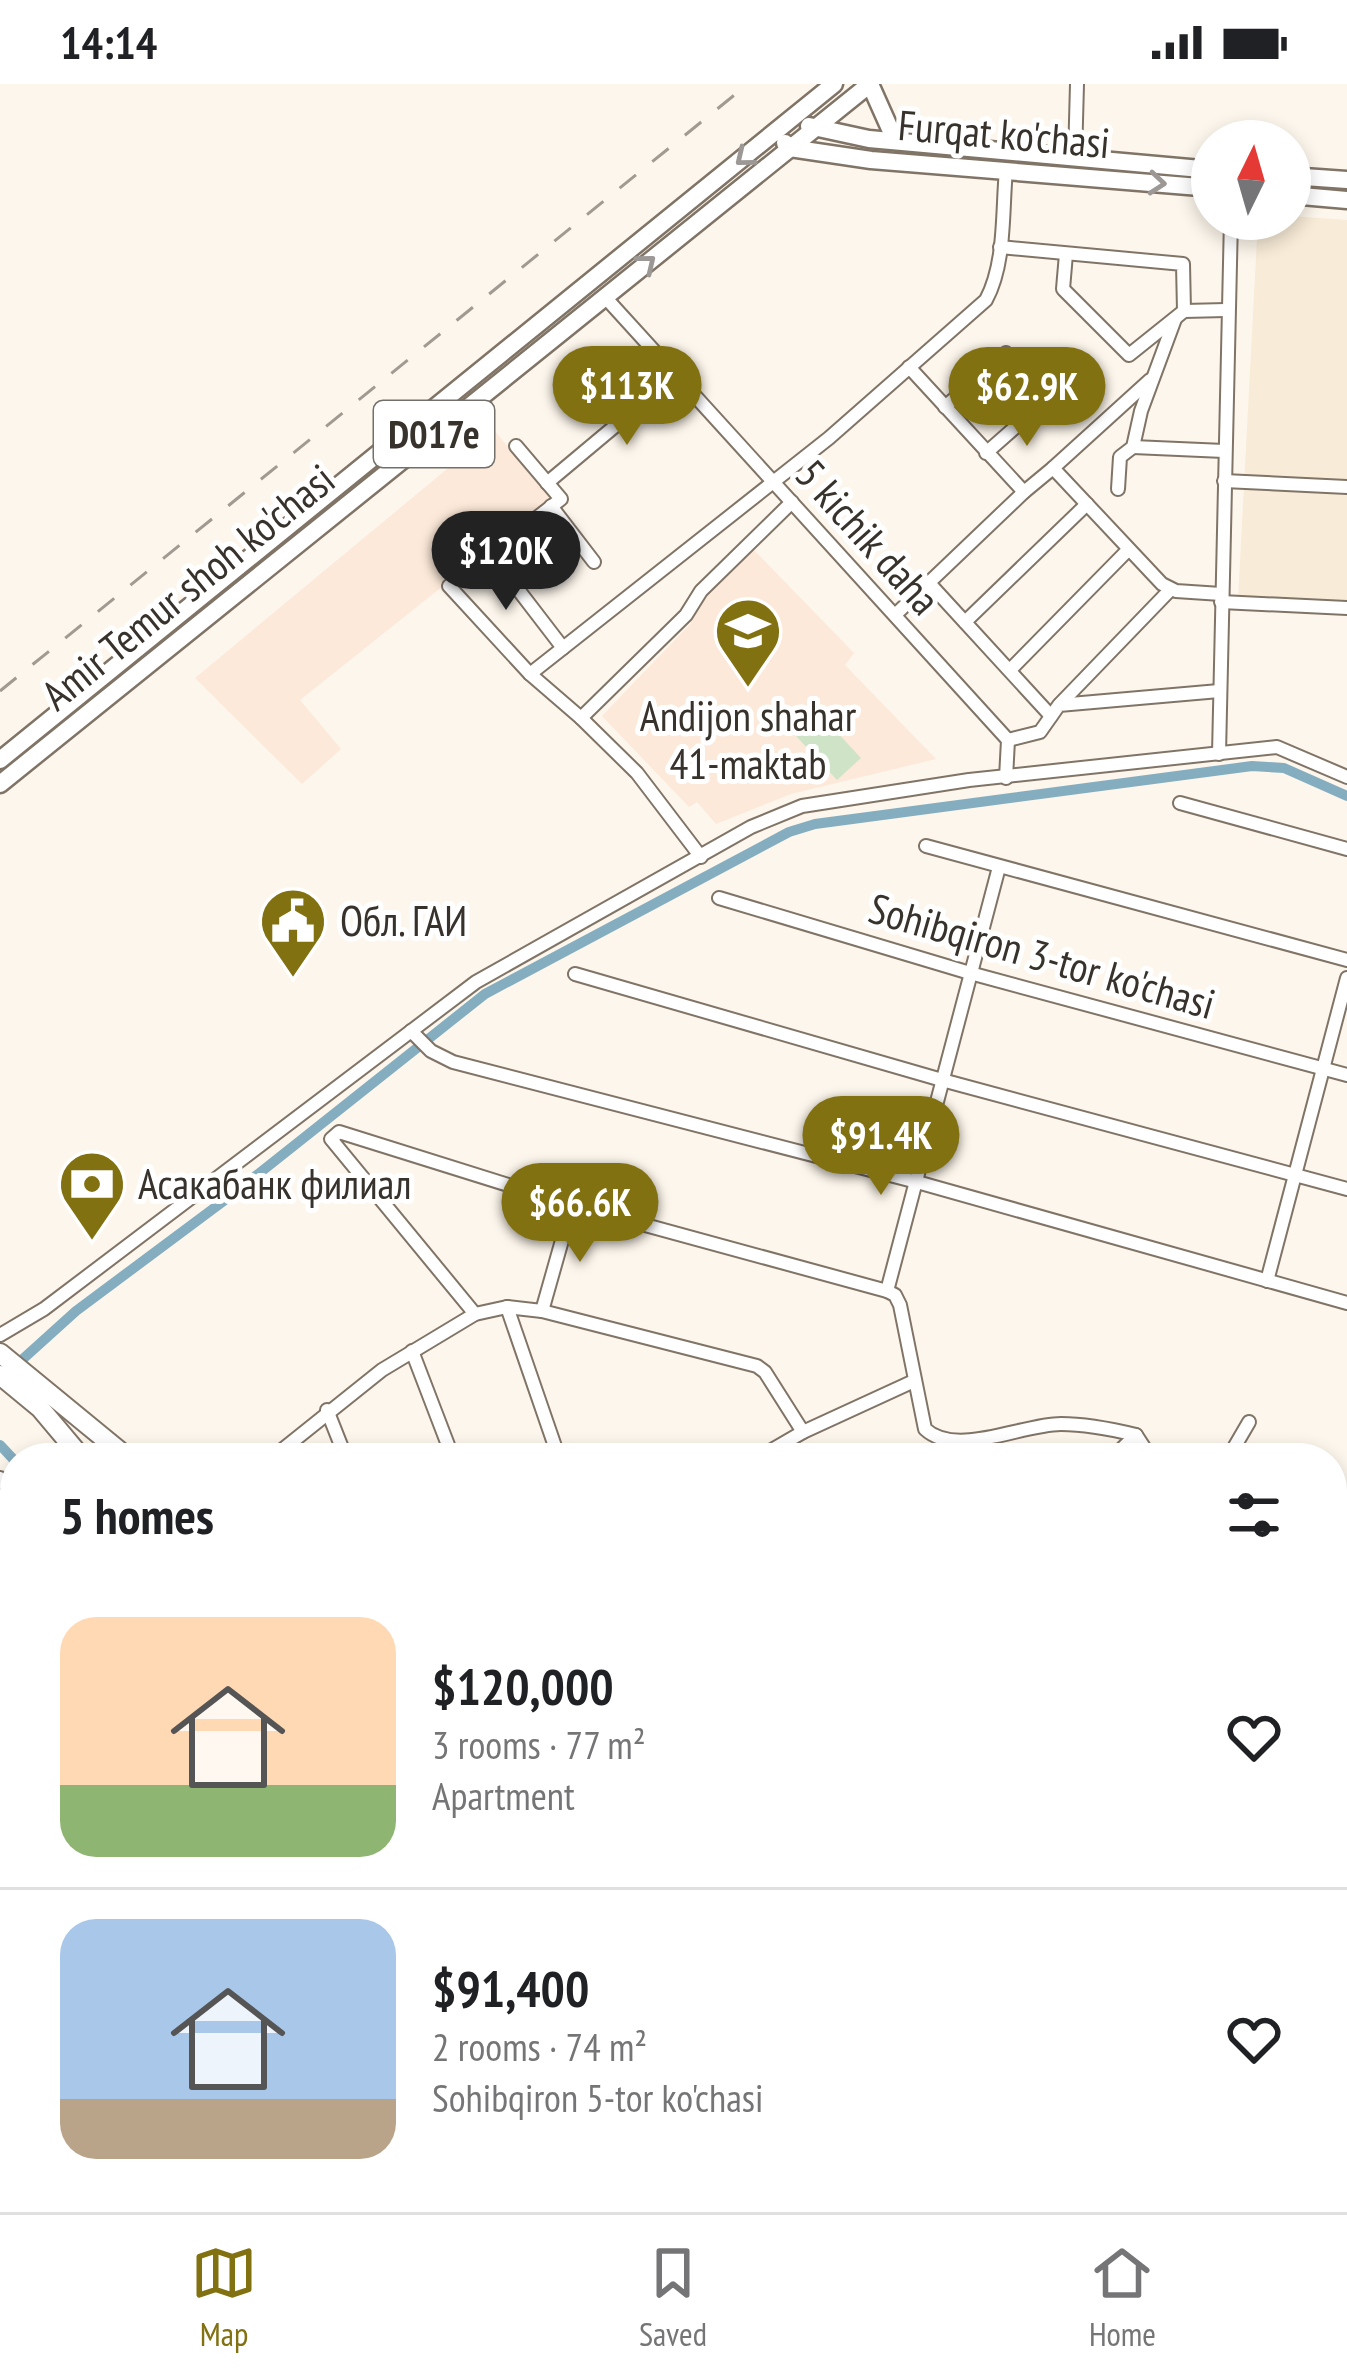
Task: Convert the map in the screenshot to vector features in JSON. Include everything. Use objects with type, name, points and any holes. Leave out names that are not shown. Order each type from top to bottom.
[{"type":"highway","points":[[0,1338],[29,1378]]},
{"type":"highway","points":[[0,1353],[109,1443]]},
{"type":"highway","points":[[0,1375],[40,1408],[69,1443]]},
{"type":"main road","name":"Amir Temur shoh ko'chasi","points":[[0,760],[835,84]]},
{"type":"main road","name":"Amir Temur shoh ko'chasi","points":[[0,784],[870,84]]},
{"type":"main road","points":[[870,84],[895,140]]},
{"type":"main road","points":[[797,114],[812,130]]},
{"type":"main road","name":"Furqat ko'chasi","points":[[812,130],[1191,168]]},
{"type":"main road","points":[[775,132],[790,148]]},
{"type":"main road","name":"Furqat ko'chasi","points":[[790,148],[871,160],[1191,186]]},
{"type":"main road","points":[[1311,177],[1347,180]]},
{"type":"main road","points":[[1311,197],[1347,200]]},
{"type":"street","points":[[1075,158],[1077,84]]},
{"type":"street","points":[[530,674],[773,481],[986,299],[1000,247],[1006,170]]},
{"type":"street","points":[[1219,754],[1230,240]]},
{"type":"street","points":[[1000,247],[1184,264],[1180,314],[1153,378],[1133,447],[1120,458],[1118,489]]},
{"type":"street","points":[[1066,254],[1063,289],[1129,355],[1180,314],[1226,310]]},
{"type":"street","name":"5 kichik daha","points":[[605,297],[1007,740]]},
{"type":"street","points":[[945,407],[1006,353]]},
{"type":"street","points":[[909,367],[1024,492]]},
{"type":"street","points":[[547,483],[676,375]]},
{"type":"street","points":[[895,616],[1024,492],[1153,378]]},
{"type":"street","points":[[986,453],[1036,409]]},
{"type":"street","points":[[516,446],[561,499],[449,586],[530,674],[637,773],[701,857]]},
{"type":"street","points":[[1133,447],[1224,451]]},
{"type":"street","points":[[1053,468],[1127,551],[1170,590],[1347,608]]},
{"type":"street","points":[[1223,481],[1347,487]]},
{"type":"street","points":[[580,718],[792,502]]},
{"type":"street","points":[[965,622],[1087,505]]},
{"type":"street","points":[[551,506],[594,562]]},
{"type":"street","points":[[1010,670],[1127,551]]},
{"type":"street","points":[[490,553],[563,648]]},
{"type":"street","points":[[929,583],[1055,711],[1220,691]]},
{"type":"street","points":[[1006,778],[1007,740],[1040,732],[1170,590]]},
{"type":"street","points":[[0,1338],[44,1310],[476,982],[751,827],[802,806],[969,780],[1277,747],[1347,777]]},
{"type":"street","points":[[1180,803],[1347,849]]},
{"type":"street","points":[[926,846],[1347,961]]},
{"type":"street","points":[[887,1291],[999,867]]},
{"type":"street","name":"Sohibqiron 3-tor ko'chasi","points":[[719,898],[970,973],[1347,1075]]},
{"type":"street","points":[[575,974],[1347,1190]]},
{"type":"street","points":[[1267,1281],[1347,978]]},
{"type":"street","points":[[413,1034],[431,1051],[453,1062],[917,1183],[1347,1304]]},
{"type":"street","points":[[475,1314],[331,1138],[339,1132],[572,1205],[895,1294],[925,1429],[940,1440],[1060,1424],[1136,1435],[1141,1443]]},
{"type":"street","points":[[542,1312],[572,1205]]},
{"type":"street","points":[[506,1307],[554,1443]]},
{"type":"street","points":[[289,1443],[327,1410],[412,1352],[475,1314],[506,1307],[757,1366],[766,1372],[803,1432]]},
{"type":"street","points":[[412,1352],[447,1443]]},
{"type":"street","points":[[784,1443],[914,1381]]},
{"type":"street","points":[[327,1410],[340,1443]]},
{"type":"street","points":[[1237,1443],[1249,1422]]},
{"type":"street","points":[[1128,1443],[1136,1435]]},
{"type":"shaded area","points":[[1311,217],[1347,220],[1347,611],[1238,601],[1257,240],[1311,240]]},
{"type":"shaded area","points":[[494,430],[552,499],[300,700],[341,749],[302,784],[195,678]]},
{"type":"shaded area","name":"Andijon shahar 41-maktab","points":[[752,548],[854,653],[845,665],[936,759],[791,794],[716,824],[697,802],[689,807],[602,716],[691,623],[702,596]]},
{"type":"green space","points":[[820,714],[861,758],[837,780],[796,736]]},
{"type":"waterway","points":[[14,1367],[76,1311],[233,1194],[485,994],[789,832],[815,824],[1252,766],[1284,768],[1347,796]]},
{"type":"railway","points":[[0,691],[748,84]]},
{"type":"place","name":"Andijon shahar 41-maktab","points":[[748,690]]},
{"type":"place","name":"Обл. ГАИ","points":[[293,980]]},
{"type":"place","name":"Асакабанк филиал","points":[[92,1243]]}]
